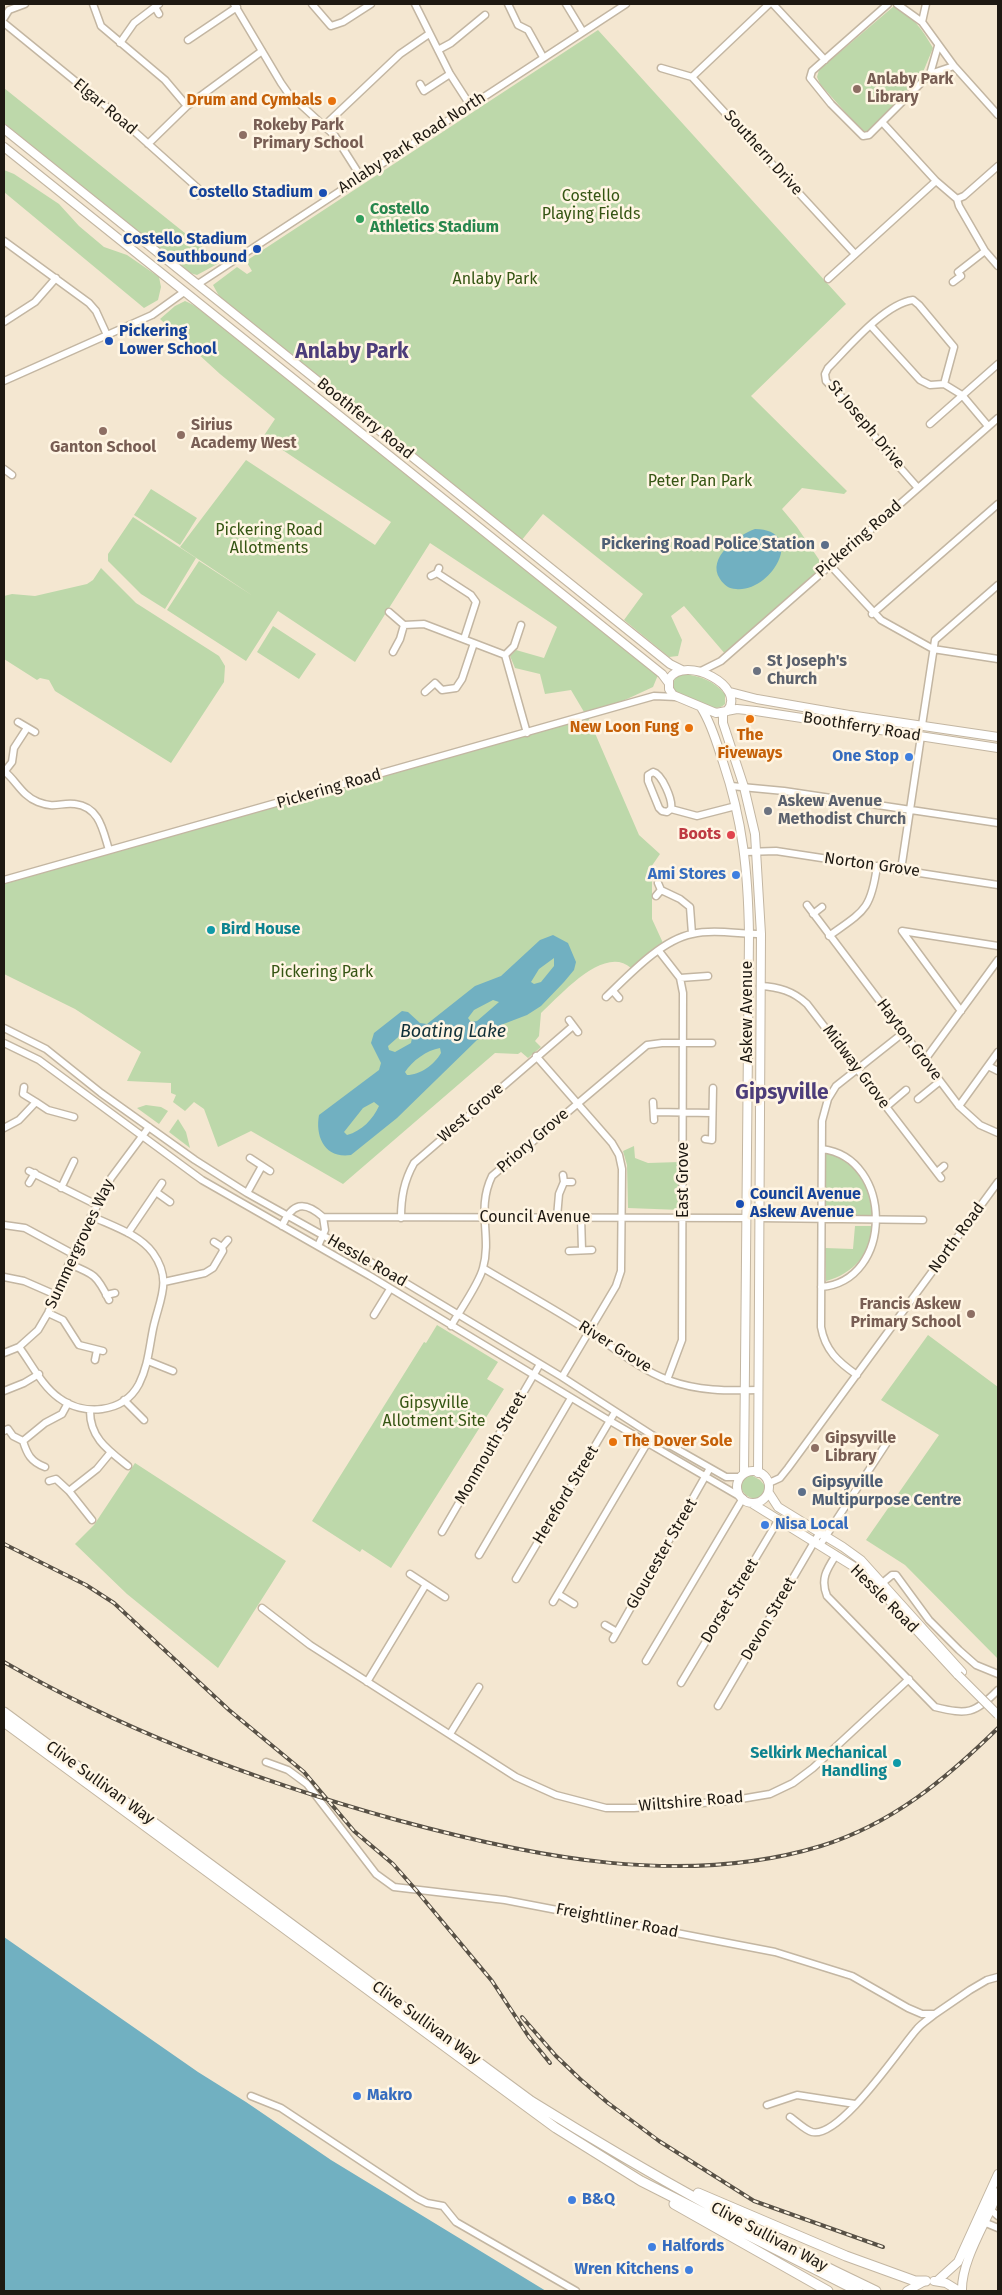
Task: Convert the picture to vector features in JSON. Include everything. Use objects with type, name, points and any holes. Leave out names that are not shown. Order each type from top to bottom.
[{"type":"highway","name":"Clive Sullivan Way","points":[[4,1712],[531,2101],[648,2172],[827,2268],[876,2291]]},
{"type":"highway","name":"Clive Sullivan Way","points":[[4,1722],[556,2128],[640,2182],[858,2291]]},
{"type":"highway","points":[[648,2172],[846,2256],[915,2281],[926,2281]]},
{"type":"highway","points":[[640,2182],[684,2210],[828,2291]]},
{"type":"main road","name":"Boothferry Road","points":[[4,129],[670,664],[682,670]]},
{"type":"main road","name":"Boothferry Road","points":[[4,147],[184,292],[250,342],[411,474],[662,674],[671,692],[677,697],[702,709],[716,713],[737,709],[756,711],[998,748]]},
{"type":"main road","points":[[56,190],[65,178]]},
{"type":"main road","points":[[668,684],[675,672],[682,670],[699,672],[714,678],[730,692]]},
{"type":"main road","name":"Boothferry Road","points":[[730,692],[821,710],[998,737]]},
{"type":"main road","name":"Askew Avenue","points":[[730,692],[732,700],[725,712],[723,723],[744,787],[758,852],[761,934],[758,1473]]},
{"type":"main road","name":"Askew Avenue","points":[[702,709],[713,730],[731,786],[745,852],[749,934],[746,1390],[741,1475]]},
{"type":"main road","points":[[748,1044],[759,1044]]},
{"type":"main road","points":[[758,1473],[769,1483],[769,1492],[763,1501],[753,1504],[741,1497],[737,1485],[741,1475],[758,1473]]},
{"type":"main road","name":"Hessle Road","points":[[769,1492],[778,1507],[861,1560],[879,1586],[998,1715]]},
{"type":"main road","name":"Hessle Road","points":[[753,1504],[856,1568],[879,1586]]},
{"type":"main road","name":"Hessle Road","points":[[960,1673],[998,1708]]},
{"type":"main road","points":[[937,2281],[958,2262],[998,2174]]},
{"type":"main road","points":[[907,2291],[926,2281],[946,2283],[961,2291],[962,2280],[968,2262],[998,2192]]},
{"type":"street","points":[[4,18],[9,10],[25,4]]},
{"type":"street","points":[[93,4],[101,26],[120,44],[165,80],[187,106]]},
{"type":"street","points":[[312,4],[331,26],[343,22],[371,4]]},
{"type":"street","points":[[415,4],[450,74],[470,105]]},
{"type":"street","points":[[508,4],[518,25],[528,30],[543,57]]},
{"type":"street","points":[[566,4],[583,32]]},
{"type":"street","name":"Anlaby Park Road North","points":[[198,284],[626,4]]},
{"type":"street","points":[[662,68],[692,77],[769,4]]},
{"type":"street","points":[[773,4],[825,60]]},
{"type":"street","points":[[888,4],[812,71],[810,78],[816,87],[863,136],[869,135],[930,74],[954,66]]},
{"type":"street","points":[[897,4],[922,22],[954,66],[998,115]]},
{"type":"street","points":[[922,22],[926,4]]},
{"type":"street","points":[[120,44],[134,24],[157,5],[159,14]]},
{"type":"street","points":[[188,40],[236,6],[288,94],[325,125],[335,136],[361,177]]},
{"type":"street","points":[[438,50],[485,15]]},
{"type":"street","name":"Elgar Road","points":[[4,23],[107,107],[201,190],[198,195]]},
{"type":"street","points":[[325,125],[400,54],[429,34]]},
{"type":"street","points":[[930,74],[938,46]]},
{"type":"street","points":[[148,144],[187,106],[262,51]]},
{"type":"street","points":[[420,84],[424,91],[450,74]]},
{"type":"street","name":"Southern Drive","points":[[692,77],[855,254]]},
{"type":"street","points":[[882,122],[936,181],[958,199],[984,251],[998,266]]},
{"type":"street","points":[[958,199],[996,168],[998,176]]},
{"type":"street","points":[[828,279],[936,181]]},
{"type":"street","points":[[4,241],[89,303],[96,311],[107,335]]},
{"type":"street","points":[[954,282],[961,276],[958,272],[984,251]]},
{"type":"street","points":[[4,322],[35,302],[56,278]]},
{"type":"street","points":[[4,381],[152,315],[184,292]]},
{"type":"street","name":"St Joseph Drive","points":[[918,488],[881,446],[865,421],[826,381],[825,374],[828,368],[871,326],[906,301],[913,300],[954,347],[944,384]]},
{"type":"street","points":[[871,326],[920,380],[930,386],[944,384],[962,395],[988,426]]},
{"type":"street","points":[[930,424],[998,364]]},
{"type":"street","name":"Pickering Road","points":[[699,672],[720,661],[998,418]]},
{"type":"street","points":[[4,469],[12,475]]},
{"type":"street","points":[[872,614],[998,504]]},
{"type":"street","points":[[830,565],[872,614],[933,649],[998,659]]},
{"type":"street","points":[[436,572],[471,595],[476,602],[464,639]]},
{"type":"street","points":[[922,725],[936,640],[998,585]]},
{"type":"street","points":[[389,612],[404,625],[424,624],[505,655]]},
{"type":"street","points":[[391,654],[400,639],[404,625]]},
{"type":"street","points":[[505,655],[514,646],[521,625]]},
{"type":"street","points":[[424,692],[435,683],[442,690],[456,688],[462,679],[474,643]]},
{"type":"street","points":[[505,655],[527,733]]},
{"type":"street","name":"Pickering Road","points":[[714,678],[716,667],[720,661]]},
{"type":"street","name":"Pickering Road","points":[[654,696],[668,684]]},
{"type":"street","name":"Pickering Road","points":[[4,880],[654,696],[677,697]]},
{"type":"street","points":[[18,722],[35,732]]},
{"type":"street","points":[[26,728],[14,748],[12,762],[4,771],[21,790],[35,801],[54,807],[75,803],[95,813],[109,850]]},
{"type":"street","points":[[901,870],[921,736]]},
{"type":"street","points":[[671,809],[672,802],[660,776],[657,773],[651,772],[647,779],[659,808],[665,812],[671,809],[691,816],[702,816],[736,806]]},
{"type":"street","points":[[731,786],[998,823]]},
{"type":"street","name":"Norton Grove","points":[[745,852],[776,851],[998,885]]},
{"type":"street","points":[[829,936],[866,907],[874,887],[877,866]]},
{"type":"street","points":[[658,883],[661,890],[680,899],[690,907],[692,934]]},
{"type":"street","points":[[656,896],[661,890]]},
{"type":"street","name":"Hayton Grove","points":[[807,905],[959,1106],[980,1125],[998,1133]]},
{"type":"street","points":[[813,914],[822,907]]},
{"type":"street","points":[[961,1011],[902,931],[998,946]]},
{"type":"street","points":[[606,997],[672,942],[692,934],[761,934]]},
{"type":"street","points":[[659,951],[680,978],[708,976]]},
{"type":"street","points":[[924,1061],[998,960]]},
{"type":"street","name":"East Grove","points":[[667,1380],[682,1340],[684,1043],[683,993],[680,978]]},
{"type":"street","name":"Midway Grove","points":[[760,986],[784,990],[800,998],[814,1013],[941,1178]]},
{"type":"street","points":[[613,991],[619,998]]},
{"type":"street","name":"West Grove","points":[[401,1218],[401,1196],[407,1176],[414,1163],[536,1056],[575,1029],[569,1020]]},
{"type":"street","name":"Hessle Road","points":[[4,1028],[46,1049],[101,1093],[195,1160],[247,1193],[287,1214],[562,1377],[652,1435],[726,1477],[741,1475]]},
{"type":"street","points":[[856,1375],[833,1357],[824,1339],[821,1327],[820,1218],[822,1121],[828,1099],[841,1081],[903,1033]]},
{"type":"street","name":"Priory Grove","points":[[451,1326],[483,1268],[483,1203],[486,1188],[492,1176],[647,1045],[662,1042],[712,1043]]},
{"type":"street","name":"Hessle Road","points":[[4,1043],[39,1060],[191,1173],[318,1246],[571,1398],[741,1497]]},
{"type":"street","points":[[959,1106],[998,1052]]},
{"type":"street","points":[[536,1056],[612,1143],[619,1155],[622,1169],[621,1271],[616,1286],[562,1377]]},
{"type":"street","points":[[988,1066],[998,1071]]},
{"type":"street","points":[[918,1099],[939,1082]]},
{"type":"street","points":[[24,1087],[23,1094],[48,1110],[75,1118]]},
{"type":"street","points":[[705,1139],[712,1140],[712,1088]]},
{"type":"street","points":[[886,1107],[906,1090]]},
{"type":"street","points":[[95,1101],[101,1093]]},
{"type":"street","points":[[4,1128],[19,1120],[36,1102]]},
{"type":"street","points":[[653,1102],[654,1120]]},
{"type":"street","points":[[654,1112],[712,1112]]},
{"type":"street","name":"Summergroves Way","points":[[4,1353],[19,1347],[38,1330],[110,1178],[149,1127]]},
{"type":"street","points":[[821,1287],[840,1283],[861,1264],[873,1243],[877,1218],[875,1200],[864,1175],[850,1160],[835,1152],[822,1149]]},
{"type":"street","points":[[250,1158],[270,1171]]},
{"type":"street","points":[[61,1188],[74,1161]]},
{"type":"street","points":[[247,1193],[262,1166]]},
{"type":"street","points":[[936,1172],[944,1166]]},
{"type":"street","points":[[29,1183],[32,1172],[97,1205]]},
{"type":"street","points":[[557,1217],[559,1194],[566,1180]]},
{"type":"street","name":"North Road","points":[[769,1483],[780,1478],[998,1182]]},
{"type":"street","points":[[128,1234],[162,1184]]},
{"type":"street","points":[[156,1192],[170,1202]]},
{"type":"street","name":"Council Avenue","points":[[287,1214],[295,1207],[308,1206],[323,1217],[684,1216],[746,1218]]},
{"type":"street","points":[[282,1226],[287,1214]]},
{"type":"street","points":[[19,1347],[50,1390],[68,1403],[90,1411],[107,1409],[124,1400],[138,1386],[148,1361],[153,1329],[162,1299],[163,1271],[152,1252],[138,1239],[91,1216]]},
{"type":"street","points":[[318,1246],[324,1237],[323,1217]]},
{"type":"street","points":[[582,1217],[582,1250]]},
{"type":"street","points":[[759,1218],[923,1220]]},
{"type":"street","points":[[4,1225],[25,1228],[73,1254]]},
{"type":"street","points":[[164,1282],[205,1273],[213,1268],[223,1251],[222,1247],[228,1240]]},
{"type":"street","points":[[214,1242],[222,1247]]},
{"type":"street","points":[[569,1251],[592,1250]]},
{"type":"street","points":[[69,1264],[93,1274],[100,1281],[108,1298],[115,1293]]},
{"type":"street","name":"River Grove","points":[[483,1268],[667,1380],[698,1389],[758,1390]]},
{"type":"street","points":[[4,1277],[24,1281],[56,1294]]},
{"type":"street","points":[[374,1315],[390,1289]]},
{"type":"street","points":[[48,1312],[64,1320],[79,1345],[100,1350],[95,1360]]},
{"type":"street","points":[[148,1361],[173,1371]]},
{"type":"street","name":"Monmouth Street","points":[[442,1532],[540,1364]]},
{"type":"street","points":[[4,1391],[24,1383],[39,1374]]},
{"type":"street","points":[[479,1555],[571,1398]]},
{"type":"street","points":[[124,1400],[144,1420]]},
{"type":"street","points":[[23,1441],[45,1423],[62,1414],[68,1403]]},
{"type":"street","points":[[90,1411],[90,1424],[93,1432],[111,1452],[128,1466]]},
{"type":"street","name":"Hereford Street","points":[[516,1579],[615,1412]]},
{"type":"street","points":[[4,1430],[8,1429],[13,1436],[23,1441],[26,1453],[35,1463],[44,1467]]},
{"type":"street","points":[[553,1602],[652,1435]]},
{"type":"street","name":"Devon Street","points":[[718,1706],[822,1534],[886,1444]]},
{"type":"street","points":[[69,1491],[97,1469],[111,1452]]},
{"type":"street","name":"Gloucester Street","points":[[613,1639],[710,1468]]},
{"type":"street","points":[[50,1481],[56,1479],[69,1491],[92,1520]]},
{"type":"street","points":[[646,1661],[741,1497]]},
{"type":"street","name":"Dorset Street","points":[[681,1683],[779,1520]]},
{"type":"street","points":[[836,1555],[823,1578],[823,1587],[827,1596],[935,1707],[955,1712],[976,1710],[998,1690]]},
{"type":"street","points":[[410,1574],[445,1598]]},
{"type":"street","points":[[879,1586],[892,1574],[896,1575],[930,1620],[959,1650],[976,1665],[998,1674]]},
{"type":"street","points":[[367,1682],[425,1586]]},
{"type":"street","points":[[558,1594],[574,1604]]},
{"type":"street","name":"Wiltshire Road","points":[[262,1608],[310,1645],[516,1777],[556,1795],[606,1808],[634,1808],[728,1801],[770,1794],[793,1783],[813,1768],[908,1679]]},
{"type":"street","points":[[605,1625],[617,1632]]},
{"type":"street","points":[[450,1734],[479,1687]]},
{"type":"street","name":"Freightliner Road","points":[[266,1762],[288,1770],[307,1784],[376,1874],[394,1887],[505,1900],[775,1952],[852,1976],[908,2008],[922,2014],[935,2014]]},
{"type":"street","points":[[790,2117],[811,2132],[819,2132],[829,2127],[881,2078],[918,2027],[970,1990],[987,1980],[998,1977]]},
{"type":"street","points":[[767,2105],[797,2095],[855,2104]]},
{"type":"street","points":[[251,2096],[281,2108],[417,2198],[427,2203],[443,2206],[456,2222],[576,2291]]},
{"type":"street","points":[[991,2210],[998,2216]]},
{"type":"street","points":[[986,2223],[998,2228]]},
{"type":"green space","points":[[894,6],[907,14],[925,35],[933,48],[921,77],[869,133],[863,132],[820,84],[817,77],[819,70]]},
{"type":"green space","name":"Anlaby Park","points":[[598,30],[846,304],[751,396],[847,491],[844,494],[802,488],[782,509],[797,527],[824,567],[726,655],[684,606],[671,616],[682,640],[678,656],[669,657],[624,620],[643,594],[543,514],[521,541],[240,314],[219,296],[213,285],[237,267],[247,274],[252,271],[246,261]]},
{"type":"green space","points":[[4,88],[221,262],[197,275],[190,273],[4,123]]},
{"type":"green space","points":[[4,170],[14,174],[59,204],[79,226],[104,247],[127,255],[159,277],[161,287],[158,300],[144,308],[4,192]]},
{"type":"green space","name":"Pickering Park","points":[[185,301],[214,318],[658,675],[653,687],[588,717],[639,835],[660,854],[649,870],[652,882],[652,919],[663,943],[631,968],[620,962],[608,963],[596,967],[583,975],[541,1013],[539,1036],[535,1041],[541,1047],[528,1058],[521,1052],[518,1054],[495,1053],[343,1184],[251,1131],[218,1147],[204,1109],[194,1102],[185,1111],[173,1102],[176,1095],[171,1093],[171,1083],[127,1081],[141,1052],[75,1009],[4,974],[4,884],[587,717],[571,690],[545,694],[540,674],[515,668],[510,656],[516,650],[544,658],[557,627],[430,543],[355,662],[278,611],[246,661],[167,610],[199,561],[253,596],[180,547],[246,460],[375,545],[391,522],[263,437],[275,419],[220,374],[160,319],[175,306]]},
{"type":"green space","points":[[151,489],[197,518],[180,545],[134,515]]},
{"type":"green space","points":[[133,517],[196,558],[165,609],[141,594],[108,561],[108,554]]},
{"type":"green space","points":[[101,568],[136,603],[219,656],[225,666],[224,682],[171,763],[55,691],[49,680],[40,678],[37,680],[4,659],[4,596],[12,594],[35,596],[87,584],[93,580]]},
{"type":"green space","points":[[273,626],[316,654],[299,679],[257,652]]},
{"type":"green space","points":[[684,674],[712,682],[725,694],[725,704],[715,708],[708,707],[678,693],[673,689],[672,684],[677,676]]},
{"type":"green space","points":[[146,1105],[161,1107],[168,1111],[159,1124],[137,1108]]},
{"type":"green space","points":[[178,1119],[186,1132],[190,1148],[169,1132]]},
{"type":"green space","points":[[634,1146],[635,1158],[648,1163],[680,1162],[681,1210],[628,1208],[627,1165],[623,1151]]},
{"type":"green space","points":[[826,1151],[846,1162],[859,1176],[868,1193],[874,1215],[826,1215]]},
{"type":"green space","points":[[855,1226],[875,1226],[873,1236],[865,1253],[852,1268],[836,1278],[826,1281],[825,1248],[853,1249]]},
{"type":"green space","name":"Gipsyville Allotment Site","points":[[437,1325],[498,1362],[487,1379],[504,1389],[391,1568],[362,1549],[360,1552],[312,1521],[424,1342],[426,1343]]},
{"type":"green space","points":[[928,1335],[998,1387],[998,1659],[905,1565],[866,1540],[939,1435],[881,1400]]},
{"type":"green space","points":[[135,1463],[286,1561],[218,1668],[127,1594],[75,1544],[94,1525]]},
{"type":"green space","points":[[751,1475],[760,1480],[767,1488],[766,1493],[760,1499],[751,1498],[742,1490],[741,1482],[743,1478]]},
{"type":"water","points":[[755,529],[771,532],[779,539],[782,549],[778,561],[771,572],[749,588],[736,589],[729,587],[720,579],[717,571],[717,563],[720,556],[740,536]]},
{"type":"water","name":"Boating Lake","points":[[553,935],[568,943],[576,962],[574,970],[541,1006],[527,1015],[493,1028],[477,1040],[397,1118],[351,1155],[334,1154],[328,1150],[319,1131],[319,1115],[379,1070],[381,1063],[371,1043],[374,1033],[402,1011],[408,1012],[420,1023],[427,1024],[475,986],[501,976],[540,940]],"holes":[[[554,958],[554,966],[541,982],[534,984],[531,982],[539,969]],[[493,1000],[499,1002],[477,1021],[471,1022],[468,1018],[474,1010]],[[405,1031],[413,1033],[411,1043],[395,1052],[389,1050],[388,1046]],[[440,1048],[441,1053],[435,1062],[417,1073],[407,1075],[405,1072],[412,1064],[430,1051]],[[374,1102],[379,1106],[370,1120],[362,1127],[347,1135],[344,1132],[363,1108]]]},
{"type":"water","points":[[4,1937],[198,2072],[331,2160],[546,2291],[4,2291]]},
{"type":"railway","points":[[4,1544],[86,1585],[114,1603],[229,1710],[304,1772],[354,1831],[393,1864],[416,1890],[492,1981],[529,2037],[550,2063]]},
{"type":"railway","points":[[4,1662],[51,1688],[146,1733],[245,1772],[295,1789],[397,1820],[501,1846],[608,1863],[662,1866],[716,1865],[769,1858],[821,1846],[847,1837],[917,1798],[958,1765],[998,1728]]},
{"type":"railway","points":[[522,2017],[556,2056],[580,2079],[608,2103],[659,2141],[754,2201],[883,2247]]},
{"type":"place","name":"Anlaby Park Library","points":[[857,89]]},
{"type":"place","name":"Drum and Cymbals","points":[[332,101]]},
{"type":"place","name":"Rokeby Park Primary School","points":[[243,135]]},
{"type":"place","name":"Costello Stadium","points":[[323,193]]},
{"type":"place","name":"Costello Athletics Stadium","points":[[360,219]]},
{"type":"place","name":"Costello Stadium Southbound","points":[[257,249]]},
{"type":"place","name":"Pickering Lower School","points":[[109,341]]},
{"type":"place","name":"Ganton School","points":[[103,431]]},
{"type":"place","name":"Sirius Academy West","points":[[181,435]]},
{"type":"place","name":"Pickering Road Police Station","points":[[825,545]]},
{"type":"place","name":"St Joseph's Church","points":[[757,671]]},
{"type":"place","name":"The Fiveways","points":[[750,719]]},
{"type":"place","name":"New Loon Fung","points":[[689,728]]},
{"type":"place","name":"One Stop","points":[[909,757]]},
{"type":"place","name":"Askew Avenue Methodist Church","points":[[768,811]]},
{"type":"place","name":"Boots","points":[[731,835]]},
{"type":"place","name":"Ami Stores","points":[[736,875]]},
{"type":"place","name":"Bird House","points":[[211,930]]},
{"type":"place","name":"Council Avenue Askew Avenue","points":[[740,1204]]},
{"type":"place","name":"Francis Askew Primary School","points":[[971,1314]]},
{"type":"place","name":"The Dover Sole","points":[[613,1442]]},
{"type":"place","name":"Gipsyville Library","points":[[815,1448]]},
{"type":"place","name":"Gipsyville Multipurpose Centre","points":[[802,1492]]},
{"type":"place","name":"Nisa Local","points":[[765,1525]]},
{"type":"place","name":"Selkirk Mechanical Handling","points":[[897,1763]]},
{"type":"place","name":"Makro","points":[[357,2096]]},
{"type":"place","name":"B&Q","points":[[572,2200]]},
{"type":"place","name":"Halfords","points":[[652,2247]]},
{"type":"place","name":"Wren Kitchens","points":[[689,2270]]},
{"type":"district","name":"Anlaby Park","points":[[352,352]]},
{"type":"district","name":"Gipsyville","points":[[782,1093]]},
{"type":"park label","name":"Costello Playing Fields","points":[[591,206]]},
{"type":"park label","name":"Peter Pan Park","points":[[700,482]]},
{"type":"park label","name":"Pickering Road Allotments","points":[[269,540]]}]
